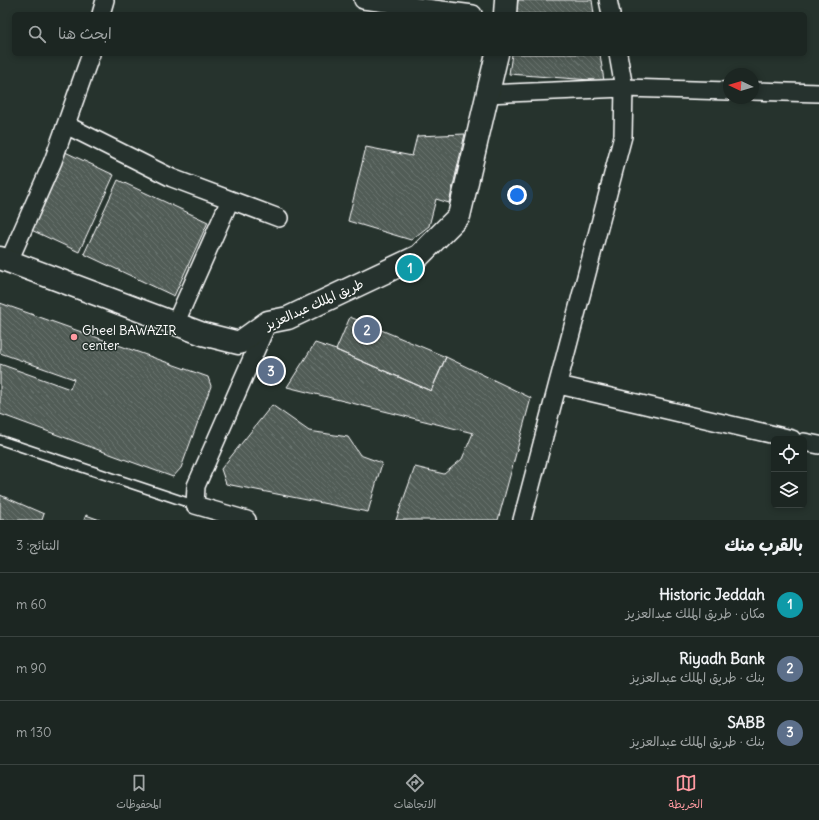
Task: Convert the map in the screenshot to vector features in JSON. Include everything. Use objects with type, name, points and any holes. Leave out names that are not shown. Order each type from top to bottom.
[{"type":"main road","points":[[505,12],[506,0]]},
{"type":"main road","name":"طريق الملك عبدالعزيز","points":[[5,260],[175,324],[239,344],[268,322],[288,318],[419,256],[459,216],[497,56]]},
{"type":"street","points":[[101,12],[104,0]]},
{"type":"street","points":[[363,0],[457,12]]},
{"type":"street","points":[[608,0],[611,12]]},
{"type":"street","points":[[5,260],[53,161],[90,56]]},
{"type":"street","points":[[522,520],[527,494],[558,385],[623,136],[624,88],[618,56]]},
{"type":"street","points":[[488,94],[624,88],[723,91]]},
{"type":"street","points":[[759,92],[819,93]]},
{"type":"street","points":[[66,125],[172,178],[280,218]]},
{"type":"street","points":[[175,324],[230,200]]},
{"type":"street","points":[[247,520],[195,505],[196,486],[268,322]]},
{"type":"street","points":[[558,385],[779,436]]},
{"type":"street","points":[[807,443],[819,445]]},
{"type":"lane","points":[[0,440],[195,505]]},
{"type":"building","points":[[518,0],[592,0],[594,12],[516,12]]},
{"type":"building","points":[[512,56],[600,56],[604,81],[509,74]]},
{"type":"building","points":[[465,134],[449,203],[436,199],[429,226],[411,240],[348,221],[366,147],[412,156],[417,136]]},
{"type":"building","points":[[63,151],[114,175],[79,252],[27,228]]},
{"type":"building","points":[[118,180],[208,222],[174,296],[84,254]]},
{"type":"building","points":[[0,303],[208,377],[211,386],[181,468],[173,477],[0,414],[0,364],[70,389],[74,379],[0,353]]},
{"type":"building","points":[[350,317],[446,357],[431,391],[336,350]]},
{"type":"building","points":[[315,343],[336,350],[431,391],[446,357],[531,398],[498,520],[396,520],[415,467],[444,474],[462,459],[473,433],[287,387]]},
{"type":"building","points":[[272,405],[309,431],[348,437],[360,455],[382,463],[368,512],[226,484],[221,469]]},
{"type":"building","points":[[0,495],[44,514],[42,520],[0,520]]},
{"type":"building","points":[[86,515],[100,520],[84,520]]},
{"type":"place","name":"Historic Jeddah","points":[[410,268]]},
{"type":"place","name":"Riyadh Bank","points":[[367,330]]},
{"type":"place","name":"Gheel BAWAZIR center","points":[[74,337]]},
{"type":"place","name":"SABB","points":[[271,371]]}]
